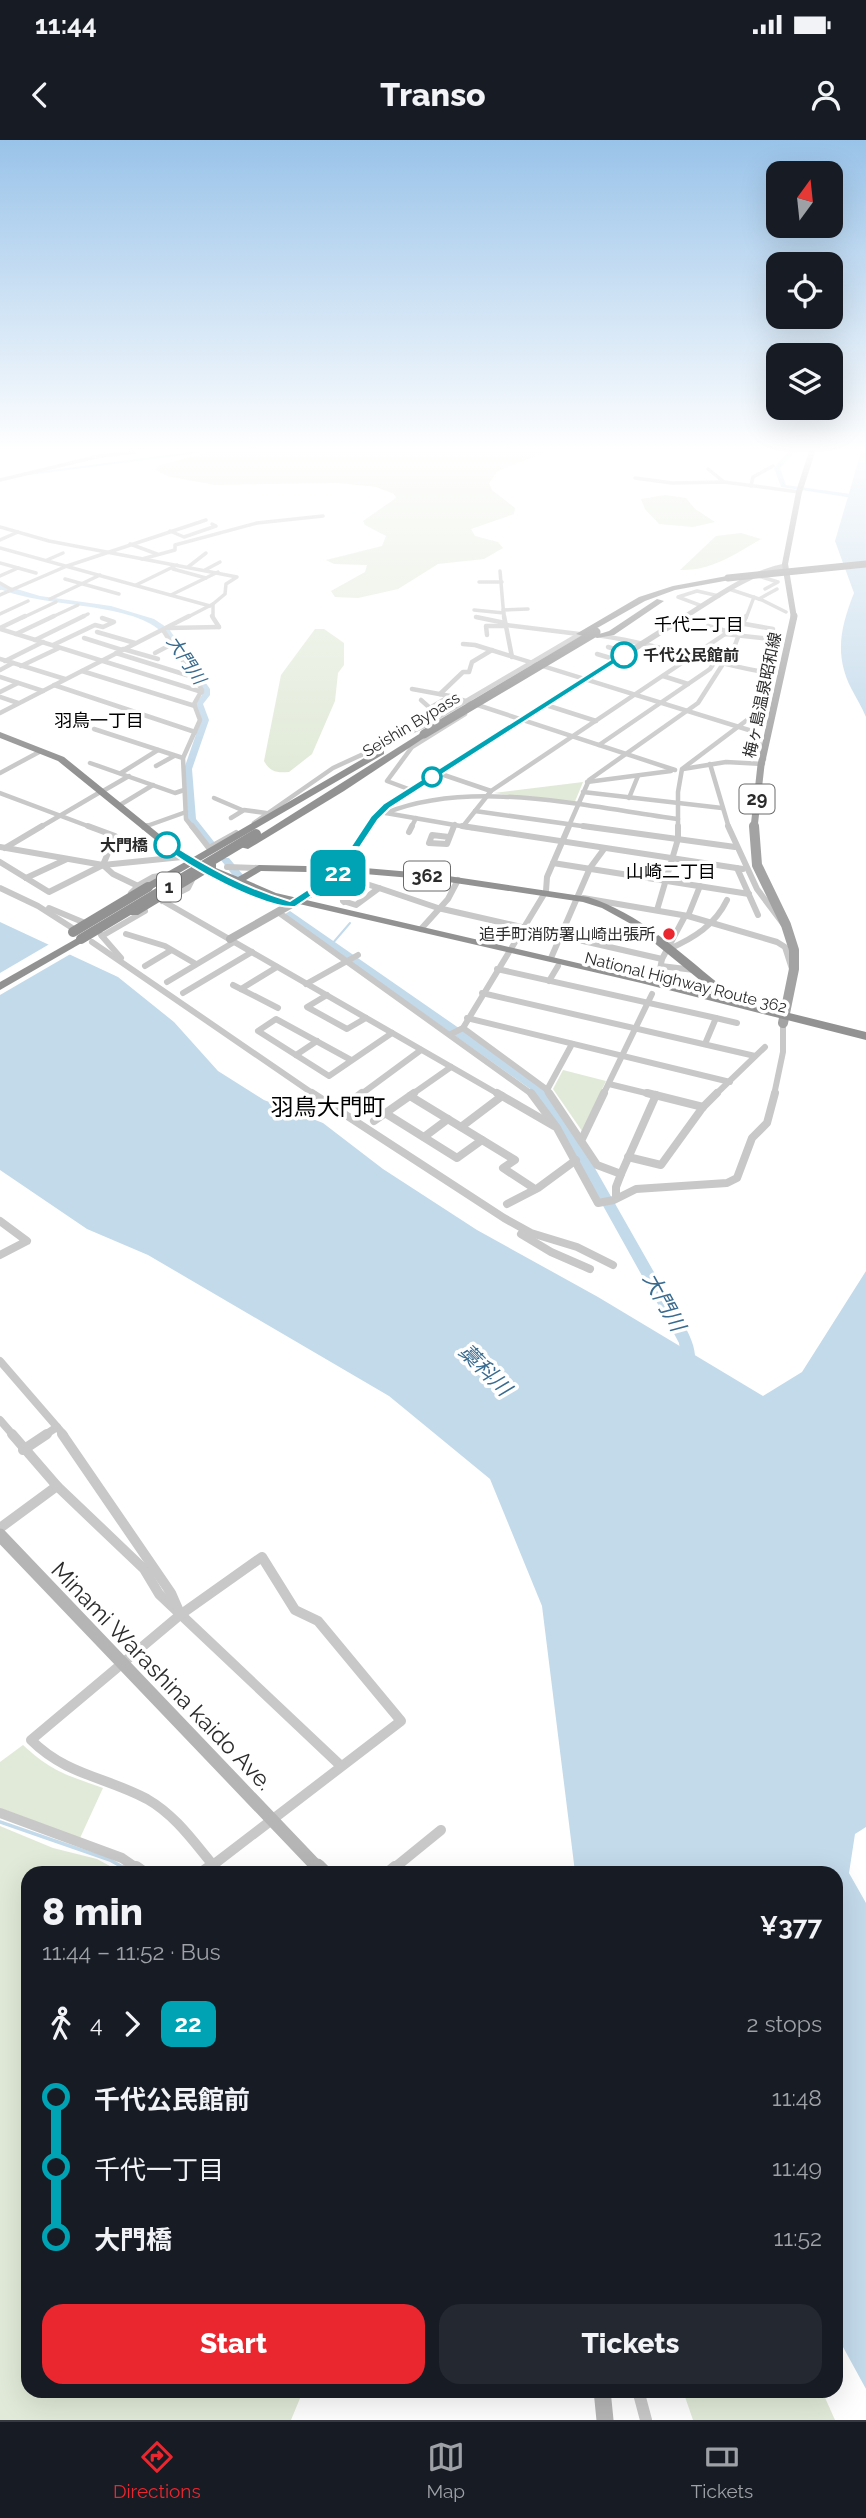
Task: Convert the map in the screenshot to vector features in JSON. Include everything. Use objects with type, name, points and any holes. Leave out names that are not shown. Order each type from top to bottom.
[{"type":"highway","points":[[595,633],[617,634],[647,607],[668,597],[729,581],[759,575],[866,565]]},
{"type":"highway","points":[[580,634],[642,599],[673,589],[866,565]]},
{"type":"highway","name":"Seishin Bypass","points":[[253,833],[401,743],[654,597],[729,581]]},
{"type":"highway","name":"Seishin Bypass","points":[[0,987],[15,974],[424,730]]},
{"type":"highway","name":"1","points":[[15,974],[165,897],[341,789],[424,730]]},
{"type":"highway","points":[[0,735],[71,766],[186,859],[208,870]]},
{"type":"highway","name":"1","points":[[15,974],[143,886],[166,875],[186,859],[401,743]]},
{"type":"highway","points":[[238,881],[259,868]]},
{"type":"highway","name":"National Highway Route 362","points":[[208,870],[211,874],[241,887],[295,903],[715,998],[718,990],[694,970],[665,956],[616,911],[576,897],[458,880],[353,875],[341,869],[259,868]]},
{"type":"highway","name":"National Highway Route 362","points":[[208,870],[295,903],[421,929],[508,952]]},
{"type":"highway","name":"National Highway Route 362","points":[[554,962],[787,1020],[866,1036]]},
{"type":"highway","name":"Seishin Bypass","points":[[0,978],[15,974]]},
{"type":"highway","points":[[715,998],[787,1020]]},
{"type":"highway","name":"National Highway Route 362","points":[[787,1020],[866,1045]]},
{"type":"main road","name":"梅ヶ島温泉昭和線","points":[[786,558],[787,583],[794,607],[794,622],[781,672],[757,793],[755,854],[764,888],[794,949],[794,977],[787,1020]]},
{"type":"street","points":[[41,558],[212,605]]},
{"type":"street","points":[[0,594],[89,558]]},
{"type":"street","points":[[188,567],[199,558]]},
{"type":"street","points":[[0,713],[212,605],[225,594],[226,584],[237,577],[139,559]]},
{"type":"street","points":[[205,569],[220,562]]},
{"type":"street","points":[[0,563],[36,573]]},
{"type":"street","points":[[65,579],[116,596],[177,565]]},
{"type":"street","points":[[759,575],[772,568],[785,566]]},
{"type":"street","points":[[0,576],[18,568]]},
{"type":"street","points":[[171,568],[206,578]]},
{"type":"street","points":[[500,571],[503,612],[512,656]]},
{"type":"street","points":[[164,598],[218,572]]},
{"type":"street","points":[[50,598],[100,575]]},
{"type":"street","points":[[759,575],[778,582],[765,589]]},
{"type":"street","points":[[167,982],[327,884],[383,813],[411,790],[719,596],[729,581],[786,612]]},
{"type":"street","points":[[479,582],[502,582]]},
{"type":"street","points":[[0,583],[10,591]]},
{"type":"street","points":[[451,1034],[463,1028],[546,891],[547,877],[587,782],[698,703],[739,637],[757,598],[777,589]]},
{"type":"street","points":[[702,606],[678,597],[697,591],[719,596]]},
{"type":"street","points":[[0,614],[29,601]]},
{"type":"street","points":[[0,628],[56,602]]},
{"type":"street","points":[[16,634],[78,605]]},
{"type":"street","points":[[164,629],[219,627],[212,616],[212,605]]},
{"type":"street","points":[[474,610],[503,612],[528,609]]},
{"type":"street","points":[[35,640],[88,614]]},
{"type":"street","points":[[476,617],[506,625]]},
{"type":"street","points":[[53,645],[95,625],[103,627],[114,622],[102,618]]},
{"type":"street","points":[[487,635],[486,626],[527,624],[580,634],[595,633]]},
{"type":"street","points":[[745,624],[773,629]]},
{"type":"street","points":[[708,626],[726,631],[725,634]]},
{"type":"street","points":[[0,628],[202,692]]},
{"type":"street","points":[[164,629],[202,692]]},
{"type":"street","points":[[97,632],[135,643]]},
{"type":"street","points":[[411,790],[387,781],[412,747],[545,667],[595,633]]},
{"type":"street","points":[[202,692],[194,702],[200,717],[183,758],[184,789],[188,824],[209,848],[333,768],[424,730],[465,701],[580,634]]},
{"type":"street","points":[[617,634],[714,663],[769,673],[762,708],[679,770]]},
{"type":"street","points":[[464,825],[490,793],[725,634],[759,642]]},
{"type":"street","points":[[739,637],[770,639]]},
{"type":"street","points":[[84,638],[194,677]]},
{"type":"street","points":[[2,660],[43,642]]},
{"type":"street","points":[[463,644],[492,650],[739,726],[755,733],[764,762],[710,765],[587,782]]},
{"type":"street","points":[[120,651],[157,656],[172,645]]},
{"type":"street","points":[[21,666],[60,647]]},
{"type":"street","points":[[608,648],[627,653]]},
{"type":"street","points":[[440,694],[463,672],[469,673],[472,662],[492,650]]},
{"type":"street","points":[[597,654],[617,660]]},
{"type":"street","points":[[2,660],[65,679]]},
{"type":"street","points":[[0,670],[13,663]]},
{"type":"street","points":[[599,745],[714,663]]},
{"type":"street","points":[[82,671],[195,706]]},
{"type":"street","points":[[3,678],[17,673]]},
{"type":"street","points":[[663,676],[688,684]]},
{"type":"street","points":[[3,678],[43,691]]},
{"type":"street","points":[[149,691],[167,681]]},
{"type":"street","points":[[0,694],[18,683]]},
{"type":"street","points":[[54,685],[195,732]]},
{"type":"street","points":[[412,689],[450,696],[679,770]]},
{"type":"street","points":[[0,694],[18,703]]},
{"type":"street","points":[[424,730],[430,708],[450,696]]},
{"type":"street","points":[[421,700],[430,708]]},
{"type":"street","points":[[546,705],[596,721]]},
{"type":"street","points":[[94,729],[183,758]]},
{"type":"street","points":[[121,773],[158,750]]},
{"type":"street","points":[[0,773],[41,751]]},
{"type":"street","points":[[156,766],[174,755]]},
{"type":"street","points":[[90,762],[175,793],[184,789]]},
{"type":"street","points":[[710,765],[740,869],[758,915]]},
{"type":"street","points":[[657,910],[678,839],[679,770]]},
{"type":"street","points":[[438,773],[490,793],[678,819]]},
{"type":"street","points":[[3,848],[129,776]]},
{"type":"street","points":[[629,798],[638,776]]},
{"type":"street","points":[[120,805],[153,785]]},
{"type":"street","points":[[583,792],[722,808]]},
{"type":"street","points":[[383,813],[403,806],[490,793]]},
{"type":"street","points":[[0,862],[49,892],[103,865],[115,836],[1,794]]},
{"type":"street","points":[[214,798],[243,810],[266,813]]},
{"type":"street","points":[[231,818],[243,810]]},
{"type":"street","points":[[475,811],[735,847]]},
{"type":"street","points":[[144,827],[186,812]]},
{"type":"street","points":[[383,813],[740,869],[784,925]]},
{"type":"street","points":[[409,832],[416,818]]},
{"type":"street","points":[[449,837],[455,824]]},
{"type":"street","points":[[3,848],[103,865],[186,859]]},
{"type":"street","points":[[549,981],[559,937],[590,869],[604,849]]},
{"type":"street","points":[[26,878],[68,859]]},
{"type":"street","points":[[553,863],[749,894]]},
{"type":"street","points":[[103,865],[113,874],[143,886]]},
{"type":"street","points":[[227,867],[259,868]]},
{"type":"street","points":[[379,888],[356,905],[343,901],[342,898],[353,875],[379,888],[398,891],[405,899],[559,937],[665,956],[694,970]]},
{"type":"street","points":[[421,929],[458,880]]},
{"type":"street","points":[[112,930],[91,917],[143,886]]},
{"type":"street","points":[[658,979],[665,956],[700,886]]},
{"type":"street","points":[[0,888],[85,923]]},
{"type":"street","points":[[135,973],[101,935],[165,897],[232,941],[557,1128]]},
{"type":"street","points":[[576,897],[686,916],[782,944],[794,977]]},
{"type":"street","points":[[23,898],[77,931]]},
{"type":"street","points":[[665,956],[692,940],[711,922],[727,900]]},
{"type":"street","points":[[278,912],[529,1090],[557,1128],[598,1203],[615,1199],[636,1189],[727,1183],[737,1178],[752,1138],[767,1123],[783,1052],[787,1020]]},
{"type":"street","points":[[125,934],[165,946],[196,964]]},
{"type":"street","points":[[92,942],[353,1122],[504,1218],[531,1233],[577,1247],[613,1265]]},
{"type":"street","points":[[145,966],[170,951]]},
{"type":"street","points":[[183,993],[252,952]]},
{"type":"street","points":[[306,984],[358,955]]},
{"type":"street","points":[[277,967],[237,987],[278,1008]]},
{"type":"street","points":[[497,969],[737,1023]]},
{"type":"street","points":[[482,993],[755,1056]]},
{"type":"street","points":[[581,1141],[652,994]]},
{"type":"street","points":[[327,995],[307,1007],[348,1030],[366,1018]]},
{"type":"street","points":[[467,1018],[730,1082]]},
{"type":"street","points":[[705,1044],[716,1018]]},
{"type":"street","points":[[351,1060],[276,1019],[258,1031],[329,1076],[392,1033]]},
{"type":"street","points":[[463,1028],[547,1090],[597,1165],[621,1174]]},
{"type":"street","points":[[296,1055],[317,1041]]},
{"type":"street","points":[[547,1090],[572,1044]]},
{"type":"street","points":[[628,1157],[661,1165],[703,1107],[765,1047]]},
{"type":"street","points":[[349,1103],[421,1051]]},
{"type":"street","points":[[374,1121],[451,1067]]},
{"type":"street","points":[[608,1084],[703,1107]]},
{"type":"street","points":[[410,1096],[515,1160],[503,1168],[535,1189]]},
{"type":"street","points":[[461,1127],[502,1096]]},
{"type":"street","points":[[615,1199],[616,1186],[656,1096]]},
{"type":"street","points":[[385,1113],[457,1158],[482,1140]]},
{"type":"street","points":[[424,1137],[448,1119]]},
{"type":"street","points":[[507,1204],[535,1189],[576,1160]]},
{"type":"street","points":[[504,1218],[513,1228],[551,1252],[590,1269]]},
{"type":"street","points":[[0,1221],[27,1241],[0,1255]]},
{"type":"street","points":[[0,1361],[74,1447],[171,1593],[180,1615]]},
{"type":"street","points":[[0,1420],[23,1450],[57,1486],[144,1569],[159,1594],[341,1766]]},
{"type":"street","points":[[23,1450],[57,1427]]},
{"type":"street","points":[[0,1528],[57,1486]]},
{"type":"street","name":"Minami Warashina kaido Ave.","points":[[0,1535],[316,1866]]},
{"type":"street","points":[[262,1557],[295,1610],[318,1621],[401,1721],[213,1865],[170,1815],[158,1806],[71,1769],[52,1759],[31,1740],[122,1662],[180,1615],[262,1557]]},
{"type":"street","points":[[0,1813],[122,1857],[135,1866]]},
{"type":"street","points":[[396,1866],[441,1830]]},
{"type":"street","points":[[603,2398],[605,2420]]},
{"type":"street","points":[[640,2398],[646,2420]]},
{"type":"green space","points":[[485,558],[438,564],[398,589],[358,598],[335,597],[331,591],[365,572],[367,565],[334,564],[326,560]]},
{"type":"green space","points":[[692,558],[727,558],[702,568],[680,570]]},
{"type":"green space","points":[[315,629],[324,629],[344,643],[344,665],[338,673],[335,701],[312,754],[289,772],[274,771],[264,761],[281,675]]},
{"type":"green space","points":[[583,782],[574,804],[494,793]]},
{"type":"green space","points":[[563,1070],[606,1081],[582,1131],[553,1089]]},
{"type":"green space","points":[[23,1745],[52,1767],[103,1788],[80,1838],[0,1808],[0,1762]]},
{"type":"green space","points":[[0,1826],[53,1848],[97,1859],[110,1866],[21,1866],[21,2398],[300,2398],[291,2420],[0,2420]]},
{"type":"green space","points":[[685,2398],[825,2398],[835,2420],[693,2420]]},
{"type":"water","points":[[841,558],[866,558],[866,717],[842,663],[841,640],[854,593]]},
{"type":"water","name":"藁科川","points":[[0,922],[118,977],[174,1022],[218,1071],[264,1100],[323,1123],[383,1169],[477,1230],[598,1297],[763,1396],[802,1372],[866,1271],[866,1827],[855,1834],[849,1873],[866,1903],[866,2389],[843,2347],[843,1866],[574,1866],[542,1606],[490,1479],[389,1396],[148,1255],[87,1229],[0,1170]]},
{"type":"pier","points":[[53,942],[74,952],[0,995],[0,973]]},
{"type":"waterway","name":"大門川","points":[[0,586],[40,599],[133,613],[166,631],[206,689],[206,695],[199,704],[205,720],[188,769],[191,819],[212,845]]},
{"type":"waterway","name":"大門川","points":[[0,589],[4,588]]},
{"type":"waterway","name":"大門川","points":[[226,860],[238,875]]},
{"type":"waterway","name":"大門川","points":[[290,914],[537,1088],[578,1149],[677,1325],[686,1343],[688,1368]]},
{"type":"waterway","points":[[332,944],[350,923]]},
{"type":"waterway","points":[[0,1822],[121,1866]]},
{"type":"bus line","name":"22","points":[[167,845],[211,874],[259,895],[292,905],[327,884],[338,874],[374,818],[386,806],[624,655]]},
{"type":"place","name":"千代公民館前","points":[[624,655]]},
{"type":"place","name":"大門橋","points":[[167,845]]},
{"type":"place","name":"追手町消防署山崎出張所","points":[[669,934]]},
{"type":"district","name":"千代二丁目","points":[[699,625]]},
{"type":"district","name":"羽鳥一丁目","points":[[99,721]]},
{"type":"district","name":"山崎二丁目","points":[[671,872]]},
{"type":"district","name":"羽鳥大門町","points":[[328,1107]]}]
